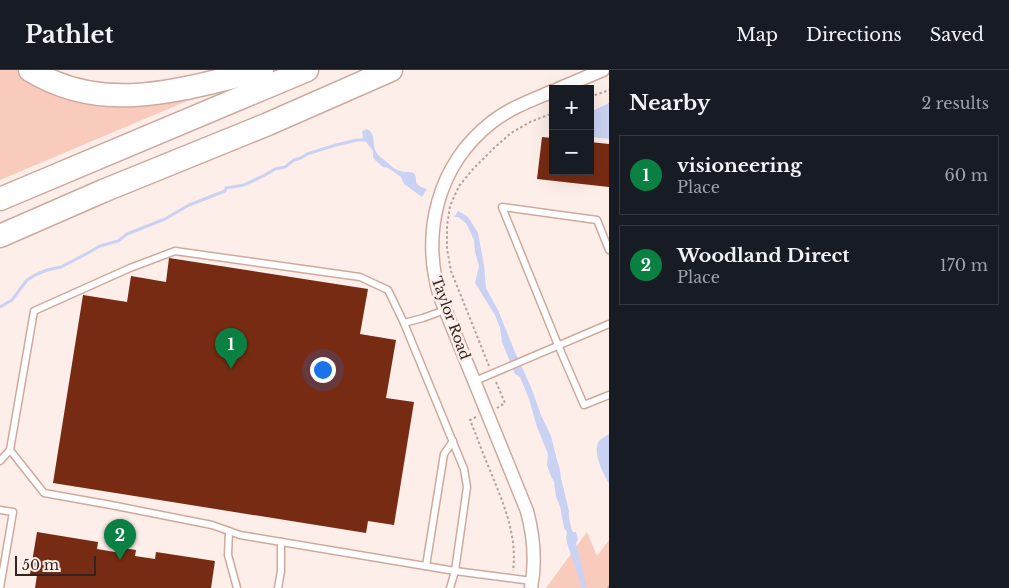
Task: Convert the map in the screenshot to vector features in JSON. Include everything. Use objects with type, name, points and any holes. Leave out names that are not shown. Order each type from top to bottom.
[{"type":"highway","points":[[30,70],[51,82],[72,89],[117,96],[169,92],[262,70]]},
{"type":"highway","points":[[0,199],[307,70]]},
{"type":"highway","points":[[0,236],[103,191],[268,124],[391,70]]},
{"type":"street","points":[[567,85],[602,70]]},
{"type":"street","name":"Taylor Road","points":[[531,585],[534,543],[527,511],[440,298],[434,274],[432,242],[433,222],[448,176],[467,147],[492,123],[516,107],[549,93]]},
{"type":"lane","points":[[609,250],[597,220],[502,206],[584,405],[609,394]]},
{"type":"lane","points":[[0,461],[10,450],[34,311],[130,268],[175,251],[360,277],[388,290],[404,323],[464,469],[467,487],[456,570],[450,588]]},
{"type":"lane","points":[[404,323],[445,310]]},
{"type":"lane","points":[[475,381],[609,324]]},
{"type":"lane","points":[[426,566],[444,454],[453,441]]},
{"type":"lane","points":[[10,450],[44,493],[212,525],[240,535],[426,566],[512,578],[531,585]]},
{"type":"lane","points":[[0,510],[13,512],[0,588]]},
{"type":"lane","points":[[230,531],[228,554],[236,588]]},
{"type":"lane","points":[[278,588],[281,571],[281,542]]},
{"type":"path","points":[[594,96],[609,90]]},
{"type":"path","points":[[497,408],[505,403],[451,271],[446,249],[450,206],[459,186],[493,149],[511,133],[530,122],[549,115]]},
{"type":"path","points":[[478,416],[470,420],[502,500],[510,528],[514,556],[512,578]]},
{"type":"shaded area","points":[[0,70],[18,70],[21,73],[199,96],[0,180]]},
{"type":"shaded area","points":[[587,532],[597,556],[609,540],[609,588],[546,588]]},
{"type":"water","points":[[609,103],[609,139],[594,137],[594,110]]},
{"type":"water","points":[[367,129],[373,135],[378,155],[396,169],[414,173],[416,183],[427,189],[422,197],[404,184],[401,177],[375,160],[373,151],[363,138],[362,131]]},
{"type":"water","points":[[458,211],[467,216],[478,233],[486,288],[498,310],[551,436],[571,525],[573,532],[576,532],[578,540],[576,543],[587,588],[582,588],[567,543],[567,532],[564,528],[554,482],[547,465],[548,454],[537,427],[529,399],[520,377],[515,374],[502,342],[500,328],[495,315],[475,283],[479,266],[474,240],[466,223],[458,217],[454,217]]},
{"type":"water","points":[[609,434],[609,483],[601,468],[597,445],[599,441]]},
{"type":"building","points":[[542,137],[549,138],[549,175],[594,175],[594,142],[609,144],[609,187],[537,179]]},
{"type":"building","points":[[169,258],[368,289],[360,334],[396,340],[386,398],[414,402],[394,525],[368,521],[366,533],[53,483],[83,295],[127,302],[131,276],[166,282]]},
{"type":"building","points":[[37,532],[98,542],[97,549],[115,552],[116,547],[136,550],[135,556],[155,559],[156,552],[215,561],[211,588],[35,588],[37,575],[30,574]]},
{"type":"waterway","points":[[0,307],[12,300],[27,280],[35,275],[61,267],[100,246],[118,241],[127,234],[165,219],[189,205],[225,191],[226,188],[244,185],[275,169],[285,167],[307,154],[357,140],[369,140]]},
{"type":"place","name":"visioneering","points":[[231,369]]},
{"type":"place","name":"Woodland Direct","points":[[120,560]]}]
